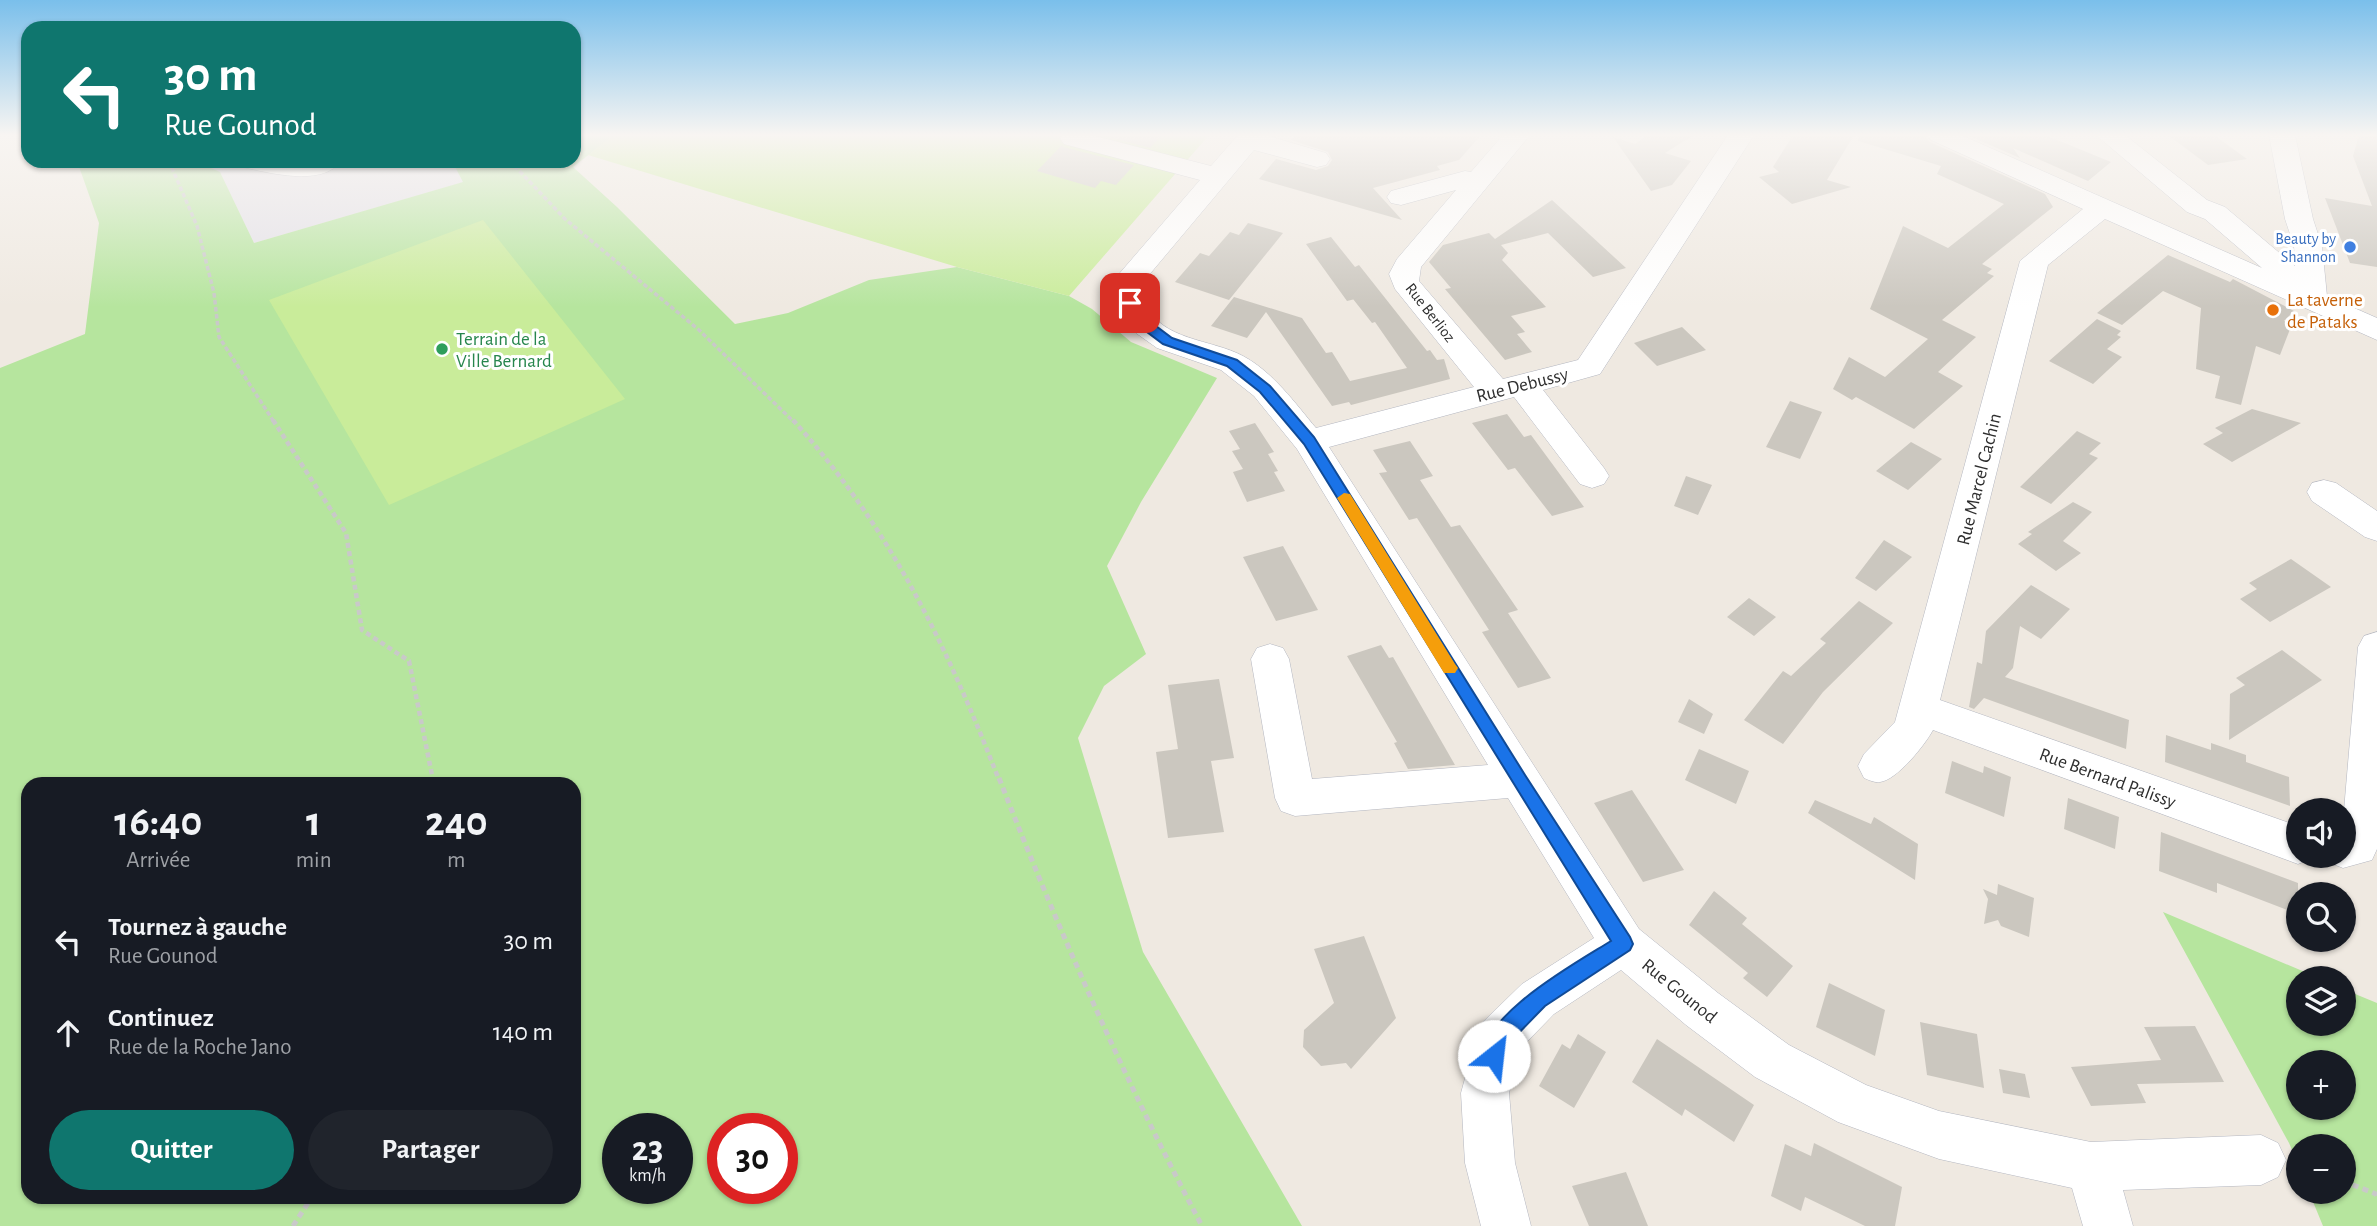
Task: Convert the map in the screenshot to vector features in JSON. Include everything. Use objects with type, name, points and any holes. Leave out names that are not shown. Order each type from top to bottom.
[{"type":"street","name":"Rue Gounod","points":[[1203,192],[1129,280],[1130,303],[1147,326],[1168,341],[1232,363],[1265,389],[1309,441],[1623,944],[1702,1009],[1772,1060],[1855,1105],[1940,1135],[2091,1167],[2261,1160]]},
{"type":"street","points":[[1401,197],[1418,192]]},
{"type":"street","name":"Rue Berlioz","points":[[1469,192],[1407,265],[1405,283],[1508,388]]},
{"type":"street","name":"Rue Debussy","points":[[1309,441],[1589,367],[1704,192]]},
{"type":"street","points":[[2066,192],[2200,250],[2246,256],[2299,219]]},
{"type":"street","points":[[2180,192],[2197,206],[2215,213],[2246,256],[2312,299],[2377,330]]},
{"type":"street","points":[[2294,192],[2308,246],[2312,299]]},
{"type":"street","points":[[2197,206],[2210,236],[2200,250]]},
{"type":"street","name":"Rue Marcel Cachin","points":[[1878,766],[1913,730],[2034,261],[2101,208]]},
{"type":"street","points":[[1508,388],[1592,476]]},
{"type":"street","points":[[2325,492],[2377,528]]},
{"type":"street","points":[[2359,852],[2365,819],[2377,647]]},
{"type":"street","points":[[1270,659],[1295,799],[1519,780]]},
{"type":"street","name":"Rue Bernard Palissy","points":[[1919,709],[2286,841]]},
{"type":"street","points":[[1506,1226],[1490,1163],[1485,1093],[1499,1038],[1538,999],[1623,944]]},
{"type":"street","points":[[2091,1167],[2108,1226]]},
{"type":"path","points":[[182,192],[197,226],[214,293],[219,337],[346,533],[362,630],[409,661],[433,777]]},
{"type":"path","points":[[540,192],[674,308],[790,415],[884,537],[928,615],[971,710],[1049,906],[1166,1159],[1202,1226]]},
{"type":"path","points":[[2356,1186],[2376,1194],[2377,1197]]},
{"type":"path","points":[[293,1226],[307,1204]]},
{"type":"shaded area","points":[[229,192],[429,192],[254,243]]},
{"type":"green space","points":[[88,192],[230,192],[254,243],[428,192],[601,192],[735,324],[788,313],[869,280],[957,267],[1069,296],[1092,309],[1131,342],[1217,378],[1141,502],[1107,566],[1146,654],[1104,686],[1078,738],[1143,952],[1302,1226],[0,1226],[0,368],[85,334],[99,223]]},
{"type":"green space","points":[[711,192],[1159,192],[1069,296],[957,267]]},
{"type":"green space","name":"Terrain de la Ville Bernard","points":[[483,220],[625,399],[389,505],[269,300]]},
{"type":"green space","points":[[2163,912],[2291,966],[2286,966],[2286,1036],[2356,1036],[2356,994],[2377,1003],[2377,1226],[2323,1226],[2314,1204],[2356,1204],[2356,1134],[2286,1134],[2286,1138]]},
{"type":"building","points":[[1305,192],[1377,192],[1402,220]]},
{"type":"building","points":[[1778,192],[1833,192],[1792,204]]},
{"type":"building","points":[[1978,192],[2041,192],[2053,207],[1982,264],[1992,269],[1987,273],[1994,276],[1942,320],[1976,337],[1938,372],[1963,386],[1914,429],[1856,397],[1852,400],[1833,389],[1849,357],[1885,377],[1928,339],[1870,309],[1903,226],[1948,248],[2004,204]]},
{"type":"building","points":[[2367,192],[2377,192],[2377,267],[2350,263],[2325,198],[2372,206]]},
{"type":"building","points":[[1552,200],[1626,268],[1593,277],[1548,233],[1501,245],[1508,253],[1502,260],[1546,307],[1511,316],[1525,332],[1517,334],[1532,352],[1505,360],[1445,289],[1451,288],[1429,262],[1443,245],[1489,233],[1495,239]]},
{"type":"building","points":[[1248,223],[1283,233],[1229,300],[1175,282],[1200,253],[1209,256],[1230,232],[1239,235]]},
{"type":"building","points":[[1331,237],[1355,267],[1359,265],[1427,351],[1430,350],[1437,360],[1444,359],[1450,379],[1351,405],[1349,402],[1332,406],[1266,312],[1247,338],[1211,326],[1234,297],[1302,318],[1326,353],[1332,352],[1350,381],[1407,368],[1375,322],[1372,323],[1353,299],[1347,301],[1306,244]]},
{"type":"building","points":[[2168,255],[2230,282],[2233,279],[2294,311],[2284,321],[2292,324],[2280,355],[2256,346],[2241,405],[2215,398],[2220,376],[2196,369],[2201,308],[2163,291],[2122,325],[2097,313]]},
{"type":"building","points":[[2097,319],[2121,331],[2117,335],[2121,337],[2107,349],[2122,357],[2093,384],[2049,361]]},
{"type":"building","points":[[1682,327],[1706,350],[1657,366],[1634,343]]},
{"type":"building","points":[[1790,401],[1822,412],[1800,459],[1766,447]]},
{"type":"building","points":[[2252,409],[2301,423],[2232,462],[2203,444],[2223,433],[2215,428]]},
{"type":"building","points":[[1507,414],[1524,437],[1531,435],[1584,507],[1552,516],[1515,468],[1508,470],[1472,423]]},
{"type":"building","points":[[1255,423],[1274,452],[1268,454],[1285,491],[1247,502],[1233,472],[1243,469],[1232,451],[1240,449],[1229,431]]},
{"type":"building","points":[[2077,431],[2101,443],[2089,454],[2098,458],[2051,504],[2020,487]]},
{"type":"building","points":[[1410,441],[1433,476],[1420,480],[1451,527],[1460,525],[1518,610],[1508,613],[1551,678],[1518,688],[1482,632],[1489,630],[1417,518],[1409,520],[1379,473],[1387,472],[1373,450]]},
{"type":"building","points":[[1911,442],[1942,459],[1908,490],[1876,471]]},
{"type":"building","points":[[1686,476],[1712,485],[1698,515],[1674,506]]},
{"type":"building","points":[[2073,502],[2092,512],[2063,541],[2081,553],[2056,571],[2018,544],[2032,534],[2028,532]]},
{"type":"building","points":[[1884,540],[1912,557],[1876,591],[1855,578]]},
{"type":"building","points":[[1283,546],[1318,610],[1276,621],[1243,557]]},
{"type":"building","points":[[2291,559],[2331,587],[2270,622],[2240,599],[2257,589],[2249,583]]},
{"type":"building","points":[[2031,585],[2070,609],[2041,639],[2020,626],[2013,668],[2005,677],[2129,720],[2126,749],[1984,698],[1974,709],[1969,707],[1977,662],[1982,664],[1986,631]]},
{"type":"building","points":[[1749,598],[1776,617],[1754,636],[1727,617]]},
{"type":"building","points":[[1859,601],[1893,623],[1823,692],[1783,744],[1744,720],[1783,671],[1791,676],[1826,643],[1820,639]]},
{"type":"building","points":[[1381,645],[1389,658],[1393,657],[1455,765],[1408,769],[1394,743],[1397,742],[1347,656]]},
{"type":"building","points":[[2282,650],[2322,680],[2229,740],[2230,694],[2245,685],[2236,678]]},
{"type":"building","points":[[1219,679],[1234,758],[1211,761],[1224,832],[1168,838],[1156,752],[1178,749],[1168,685]]},
{"type":"building","points":[[1689,699],[1713,714],[1704,734],[1678,722]]},
{"type":"building","points":[[2166,735],[2211,750],[2211,743],[2246,755],[2246,762],[2289,777],[2290,798],[2286,798],[2286,805],[2165,762]]},
{"type":"building","points":[[1699,749],[1749,771],[1736,804],[1685,780]]},
{"type":"building","points":[[1952,761],[1983,773],[1984,766],[2011,777],[2004,817],[1945,793]]},
{"type":"building","points":[[1632,790],[1684,870],[1643,882],[1594,803]]},
{"type":"building","points":[[2068,798],[2119,817],[2115,849],[2064,829]]},
{"type":"building","points":[[1815,800],[1871,824],[1874,817],[1918,844],[1915,880],[1808,813]]},
{"type":"building","points":[[2161,832],[2295,882],[2286,882],[2286,909],[2217,883],[2217,893],[2159,871]]},
{"type":"building","points":[[1998,884],[2034,898],[2029,937],[2001,926],[1998,920],[1984,924],[1988,899],[1983,889],[1997,895]]},
{"type":"building","points":[[1714,891],[1747,918],[1742,924],[1793,966],[1767,997],[1743,978],[1748,973],[1689,925]]},
{"type":"building","points":[[1364,936],[1396,1018],[1351,1069],[1346,1063],[1321,1066],[1303,1047],[1304,1030],[1334,1003],[1314,949]]},
{"type":"building","points":[[1829,983],[1885,1010],[1875,1056],[1816,1027]]},
{"type":"building","points":[[1920,1022],[1977,1034],[1984,1088],[1927,1075]]},
{"type":"building","points":[[2195,1026],[2224,1082],[2137,1084],[2146,1103],[2091,1106],[2071,1067],[2161,1060],[2144,1027]]},
{"type":"building","points":[[1578,1034],[1606,1052],[1574,1108],[1539,1086],[1562,1044],[1570,1049]]},
{"type":"building","points":[[1657,1039],[1754,1105],[1734,1142],[1685,1109],[1682,1116],[1632,1082]]},
{"type":"building","points":[[1999,1069],[2025,1074],[2030,1098],[2003,1093]]},
{"type":"building","points":[[1814,1143],[1902,1187],[1895,1226],[1865,1226],[1805,1197],[1801,1211],[1771,1196],[1785,1144],[1811,1156]]},
{"type":"building","points":[[1626,1172],[1648,1226],[1589,1226],[1572,1186]]},
{"type":"slow traffic","points":[[1344,498],[1449,668]]},
{"type":"place","name":"Beauty by Shannon","points":[[2350,247]]},
{"type":"place","name":"La taverne de Pataks","points":[[2273,310]]},
{"type":"place","name":"Terrain de la Ville Bernard","points":[[442,349]]},
{"type":"route","points":[[1130,303],[1147,326],[1168,341],[1232,363],[1265,389],[1309,441],[1623,944],[1538,999],[1499,1038],[1494,1056]]}]
